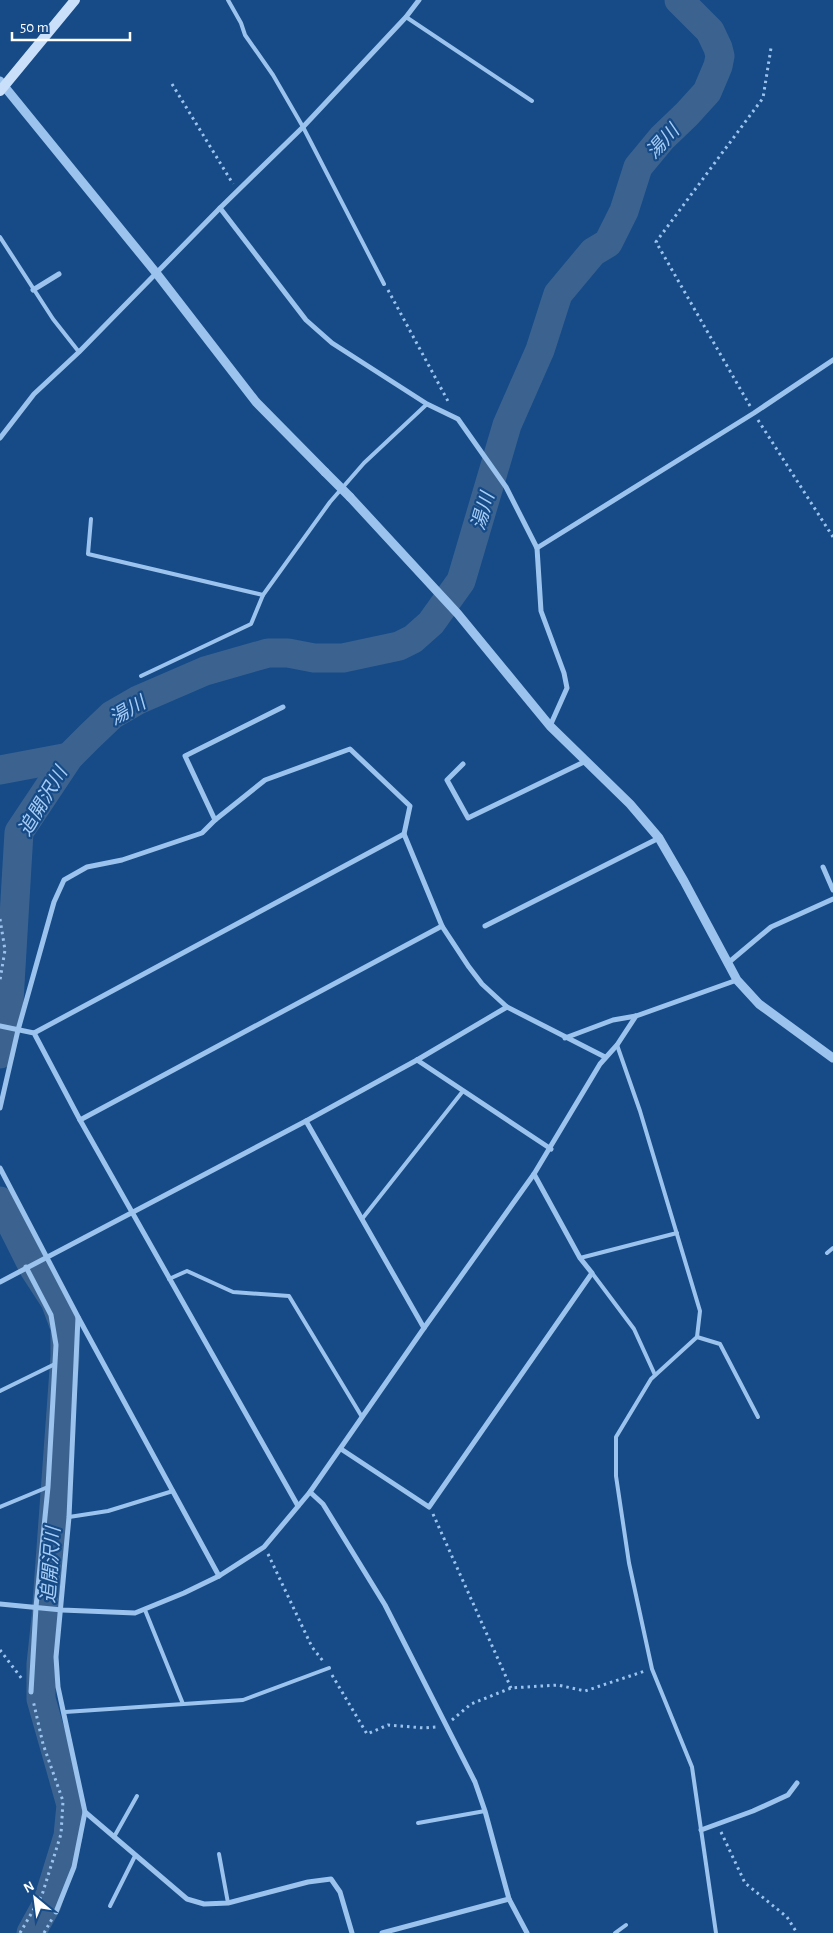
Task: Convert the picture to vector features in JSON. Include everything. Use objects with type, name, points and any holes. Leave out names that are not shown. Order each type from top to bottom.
[{"type":"main road","points":[[1,86],[75,0]]},
{"type":"street","points":[[0,438],[34,394],[79,352],[220,208],[303,127],[419,0]]},
{"type":"street","points":[[1,86],[157,274],[256,402],[350,497],[425,577],[458,614],[550,726],[630,804],[658,838],[684,881],[737,980],[759,1004],[833,1058]]},
{"type":"street","points":[[220,208],[306,320],[332,343],[427,404],[458,419],[506,487],[537,548],[541,611],[564,673],[567,688],[550,726]]},
{"type":"street","points":[[33,290],[59,274]]},
{"type":"street","points":[[537,548],[754,414],[833,360]]},
{"type":"street","points":[[215,820],[184,756],[283,707]]},
{"type":"street","points":[[0,1108],[18,1030],[54,902],[64,880],[87,867],[122,860],[202,832],[265,780],[350,749],[410,806],[404,834],[442,926],[482,984],[507,1007],[605,1057]]},
{"type":"street","points":[[463,764],[447,780],[468,818],[586,761]]},
{"type":"street","points":[[0,1026],[34,1033],[404,834]]},
{"type":"street","points":[[485,926],[658,838]]},
{"type":"street","points":[[823,867],[833,890]]},
{"type":"street","points":[[728,963],[771,927],[833,899]]},
{"type":"street","points":[[80,1120],[442,926]]},
{"type":"street","points":[[565,1038],[613,1020],[636,1016],[737,980]]},
{"type":"street","points":[[0,1282],[306,1121],[417,1060],[507,1007]]},
{"type":"street","points":[[0,1604],[62,1610],[134,1613],[145,1610],[219,1576],[264,1547],[310,1492],[534,1174],[551,1149],[605,1057],[617,1044],[636,1016]]},
{"type":"street","points":[[34,1033],[80,1120],[298,1506]]},
{"type":"street","points":[[417,1060],[551,1149]]},
{"type":"street","points":[[306,1121],[424,1328]]},
{"type":"street","points":[[0,1168],[45,1257],[219,1576]]},
{"type":"street","points":[[341,1449],[429,1507],[592,1273],[580,1258],[534,1174]]},
{"type":"street","points":[[28,1266],[51,1315],[55,1338],[48,1487],[31,1692]]},
{"type":"street","points":[[56,1912],[74,1866],[85,1812],[58,1687],[56,1657],[62,1610],[69,1517],[78,1317]]},
{"type":"street","points":[[310,1492],[323,1504],[385,1605],[475,1782],[485,1811],[509,1899],[528,1933]]},
{"type":"street","points":[[701,1830],[753,1811],[788,1795],[798,1783]]},
{"type":"street","points":[[85,1812],[187,1899],[204,1904],[228,1903],[308,1882],[331,1879],[340,1892],[352,1933]]},
{"type":"street","points":[[382,1933],[509,1899]]},
{"type":"lane","points":[[228,0],[241,23],[245,35],[303,127],[384,284]]},
{"type":"lane","points":[[406,16],[532,101]]},
{"type":"lane","points":[[0,237],[33,290],[79,352]]},
{"type":"lane","points":[[141,676],[251,624],[263,595],[330,502],[364,463],[427,404]]},
{"type":"lane","points":[[91,519],[88,554],[263,595]]},
{"type":"lane","points":[[617,1044],[640,1111],[700,1311],[697,1337],[651,1378],[616,1437],[616,1476],[628,1553],[652,1669],[692,1767],[716,1933]]},
{"type":"lane","points":[[362,1219],[463,1091]]},
{"type":"lane","points":[[580,1258],[677,1233]]},
{"type":"lane","points":[[827,1253],[833,1248]]},
{"type":"lane","points":[[169,1279],[187,1271],[233,1292],[290,1296],[362,1417]]},
{"type":"lane","points":[[592,1273],[634,1329],[655,1375]]},
{"type":"lane","points":[[697,1337],[720,1344],[758,1417]]},
{"type":"lane","points":[[0,1391],[55,1364]]},
{"type":"lane","points":[[0,1507],[48,1487]]},
{"type":"lane","points":[[69,1517],[108,1511],[174,1491]]},
{"type":"lane","points":[[145,1610],[183,1704]]},
{"type":"lane","points":[[64,1712],[243,1700],[329,1668]]},
{"type":"lane","points":[[114,1837],[137,1796]]},
{"type":"lane","points":[[418,1823],[485,1811]]},
{"type":"lane","points":[[219,1854],[228,1903]]},
{"type":"lane","points":[[110,1906],[135,1856]]},
{"type":"lane","points":[[616,1933],[626,1926]]},
{"type":"path","points":[[771,48],[763,98],[656,242],[754,414],[833,538]]},
{"type":"path","points":[[172,84],[237,191]]},
{"type":"path","points":[[384,284],[458,419]]},
{"type":"path","points":[[0,919],[4,950],[0,980]]},
{"type":"path","points":[[429,1507],[511,1688]]},
{"type":"path","points":[[0,1650],[31,1692],[43,1744],[62,1801],[61,1834],[42,1895],[20,1933]]},
{"type":"path","points":[[446,1725],[471,1704],[511,1688],[558,1685],[585,1691],[652,1669]]},
{"type":"path","points":[[717,1824],[744,1883],[787,1917],[798,1933]]},
{"type":"path","points":[[44,1933],[56,1912]]},
{"type":"waterway","name":"湯川","points":[[0,1054],[8,1018],[19,832],[69,757],[112,715],[138,700],[205,671],[268,653],[288,653],[314,658],[343,658],[399,646],[413,639],[431,623],[461,581],[507,425],[540,350],[558,294],[593,252],[608,243],[624,211],[638,167],[662,138],[707,92],[718,66],[720,56],[710,31],[679,0]]},
{"type":"waterway","name":"湯川","points":[[0,770],[69,757]]},
{"type":"waterway","name":"追開沢川","points":[[0,1201],[33,1267],[55,1301],[65,1328],[65,1356],[41,1664],[41,1699],[71,1805],[68,1836],[47,1904],[31,1933]]}]
